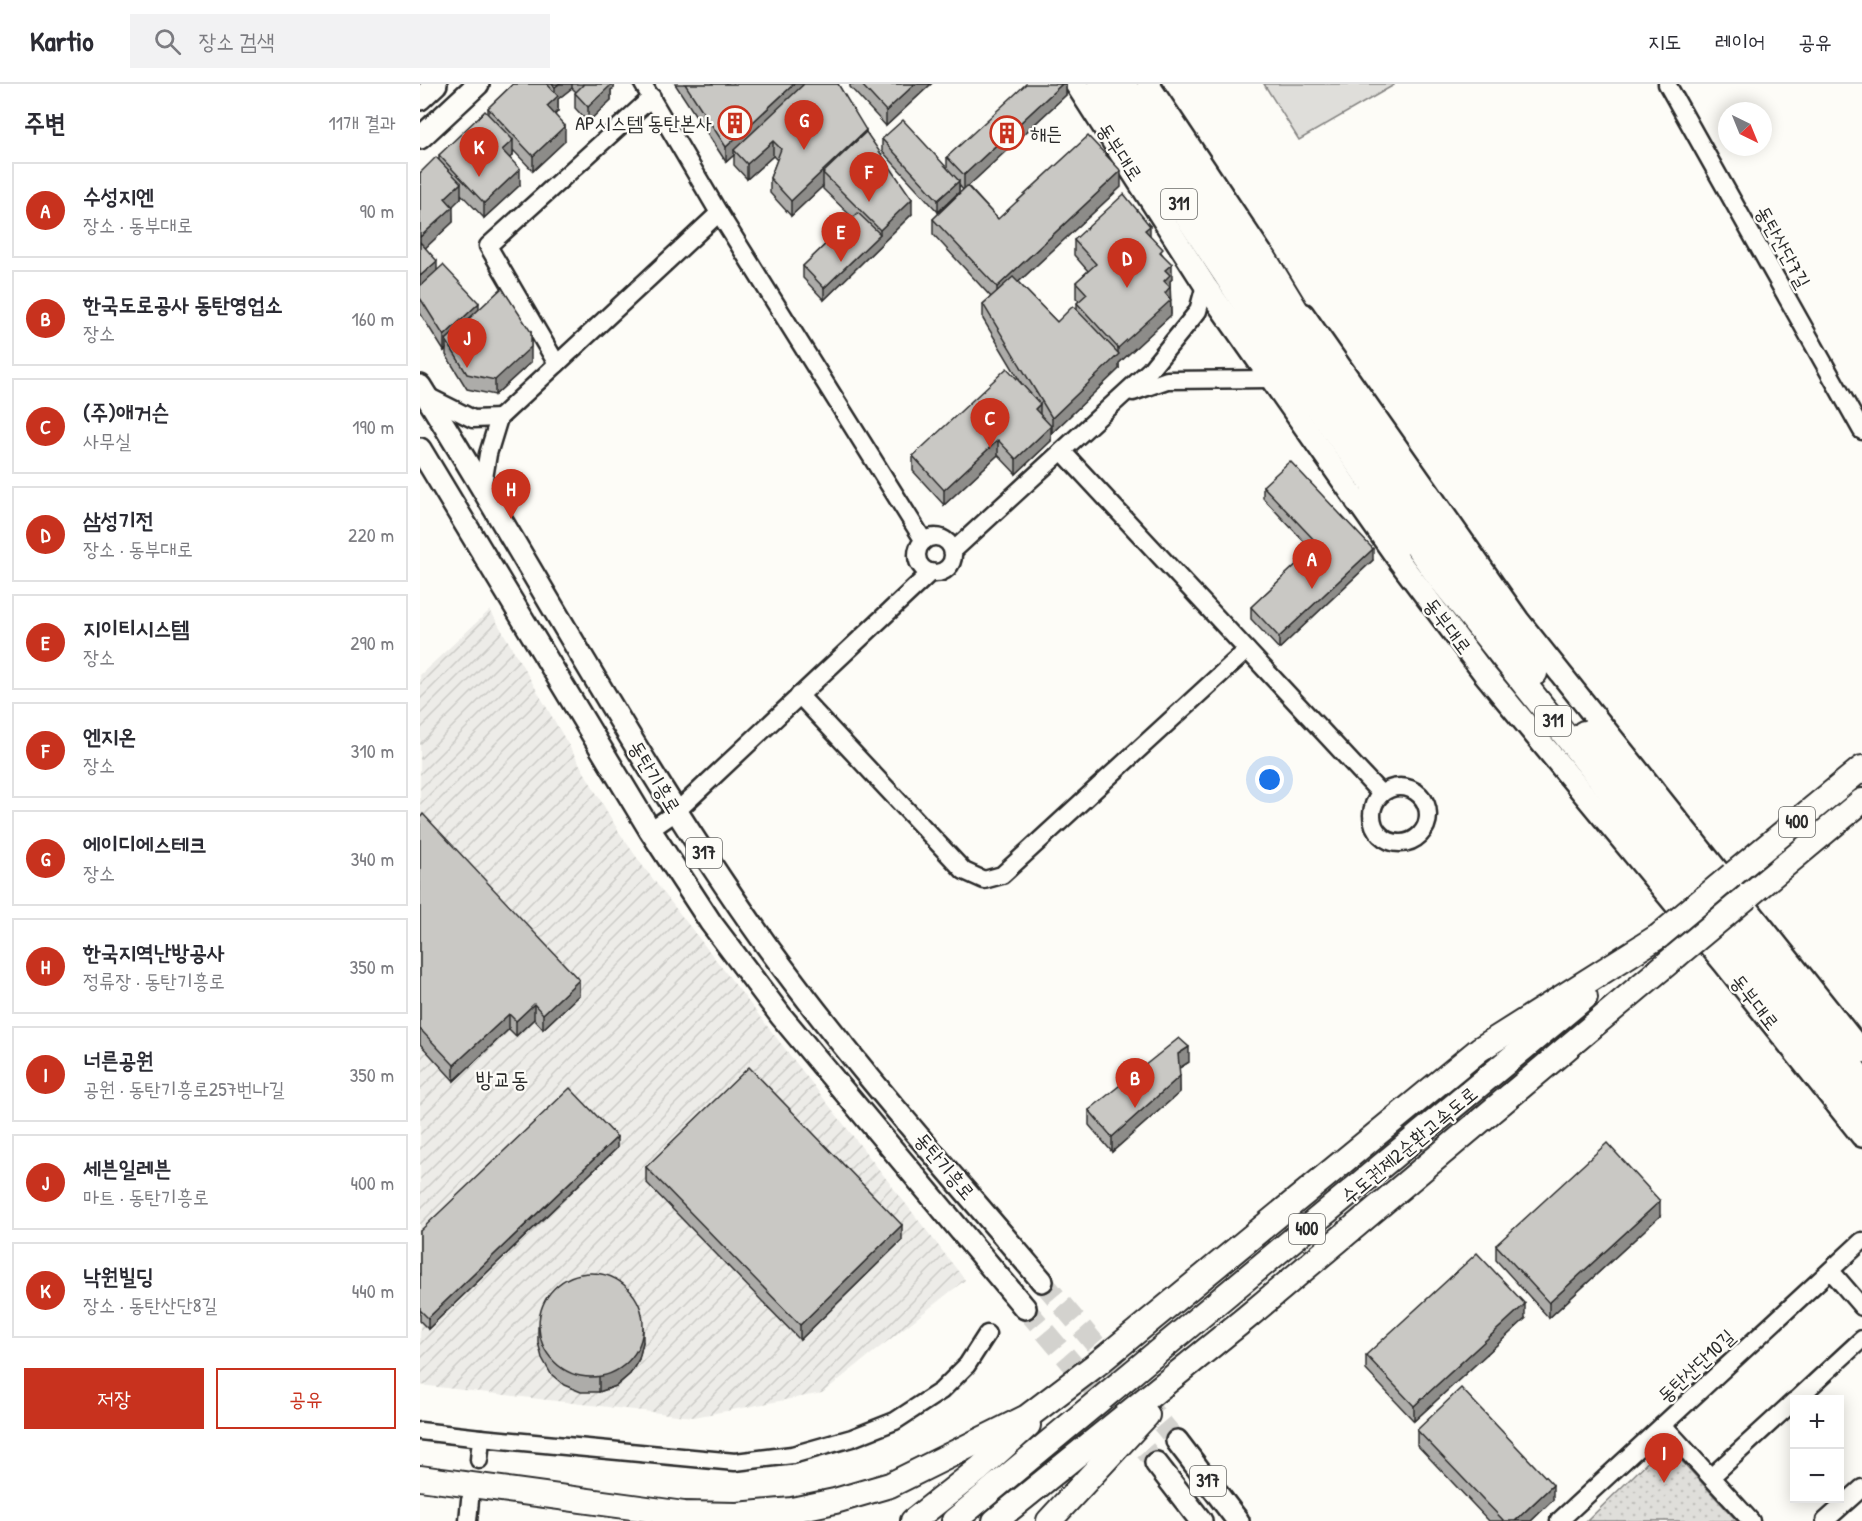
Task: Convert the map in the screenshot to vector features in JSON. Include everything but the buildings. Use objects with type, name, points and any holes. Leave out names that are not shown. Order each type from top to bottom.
[{"type":"highway","name":"동부대로","points":[[1100,84],[1258,324],[1439,577],[1862,1107]]},
{"type":"highway","name":"동부대로","points":[[1123,84],[1278,314],[1530,667],[1862,1080]]},
{"type":"highway","points":[[1264,258],[1315,342],[1400,459],[1478,594]]},
{"type":"highway","points":[[1358,501],[1439,577]]},
{"type":"highway","name":"수도권제2순환고속도로","points":[[954,1521],[1862,768]]},
{"type":"highway","name":"수도권제2순환고속도로","points":[[995,1521],[1246,1318],[1862,801]]},
{"type":"highway","points":[[913,1521],[979,1469],[1097,1364],[1470,1056],[1659,936]]},
{"type":"highway","points":[[1049,1521],[1147,1415],[1246,1318]]},
{"type":"highway","points":[[420,1478],[684,1514],[737,1515],[792,1510],[835,1501],[890,1485],[1027,1417],[1097,1364]]},
{"type":"main road","points":[[420,99],[436,84]]},
{"type":"main road","points":[[420,138],[478,84]]},
{"type":"main road","name":"동부대로","points":[[1076,84],[1205,285],[1270,379],[1483,672],[1724,963],[1862,1136]]},
{"type":"main road","points":[[1148,84],[1264,258],[1518,620],[1862,1052]]},
{"type":"main road","name":"동탄기흥로","points":[[423,391],[676,812],[802,992],[1042,1281]]},
{"type":"main road","name":"동탄기흥로","points":[[420,449],[650,830],[711,923],[781,1016],[1025,1308]]},
{"type":"main road","name":"317","points":[[1177,1441],[1239,1521]]},
{"type":"main road","name":"317","points":[[1156,1463],[1201,1521]]},
{"type":"street","name":"동탄산단7길","points":[[1667,84],[1862,430]]},
{"type":"street","points":[[557,364],[488,246],[647,91],[719,213],[924,541]]},
{"type":"street","points":[[482,490],[488,454],[499,418],[719,213]]},
{"type":"street","points":[[650,830],[676,812],[931,572],[947,568],[951,563],[953,551],[1150,370],[1198,311],[1205,285]]},
{"type":"street","points":[[1119,399],[1153,383],[1167,380],[1270,379]]},
{"type":"street","points":[[423,391],[473,419],[499,418]]},
{"type":"street","points":[[1062,451],[1381,794]]},
{"type":"street","points":[[924,541],[941,538],[953,551]]},
{"type":"street","points":[[924,541],[918,556],[922,567],[931,572]]},
{"type":"street","points":[[799,695],[964,871],[984,880],[1002,875],[1248,650]]},
{"type":"street","name":"동탄산단10길","points":[[1567,1518],[1663,1425],[1862,1241]]},
{"type":"street","points":[[1831,1270],[1862,1307]]},
{"type":"street","points":[[420,1431],[735,1462],[792,1455],[852,1438],[895,1421],[941,1391],[967,1365],[987,1334]]},
{"type":"street","points":[[1800,1395],[1862,1339]]},
{"type":"street","points":[[1712,1477],[1790,1405]]},
{"type":"street","points":[[1663,1425],[1751,1521]]},
{"type":"street","points":[[479,1460],[481,1438]]},
{"type":"street","points":[[1825,1521],[1862,1488]]},
{"type":"street","points":[[468,1521],[470,1500]]},
{"type":"shaded area","points":[[1264,84],[1393,84],[1394,85],[1299,140]]},
{"type":"shaded area","points":[[490,610],[619,832],[642,865],[965,1280],[822,1393],[694,1417],[420,1385],[420,675]]},
{"type":"shaded area","points":[[1666,1444],[1737,1521],[1587,1521]]},
{"type":"tunnel","points":[[1042,1281],[1177,1441]]},
{"type":"tunnel","points":[[1025,1308],[1156,1463]]},
{"type":"place","name":"AP시스템 동탄본사","points":[[735,123]]},
{"type":"place","name":"해든","points":[[1007,133]]},
{"type":"place","name":"에이디에스테크","points":[[804,150]]},
{"type":"place","name":"낙원빌딩","points":[[479,177]]},
{"type":"place","name":"엔지온","points":[[869,202]]},
{"type":"place","name":"지이티시스템","points":[[841,262]]},
{"type":"place","name":"삼성기전","points":[[1127,288]]},
{"type":"place","name":"세븐일레븐","points":[[467,368]]},
{"type":"place","name":"(주)애거슨","points":[[990,448]]},
{"type":"place","name":"한국지역난방공사","points":[[511,519]]},
{"type":"place","name":"수성지엔","points":[[1312,589]]},
{"type":"place","name":"한국도로공사 동탄영업소","points":[[1135,1108]]},
{"type":"place","name":"너른공원","points":[[1664,1483]]},
{"type":"district","name":"방교동","points":[[502,1079]]}]
